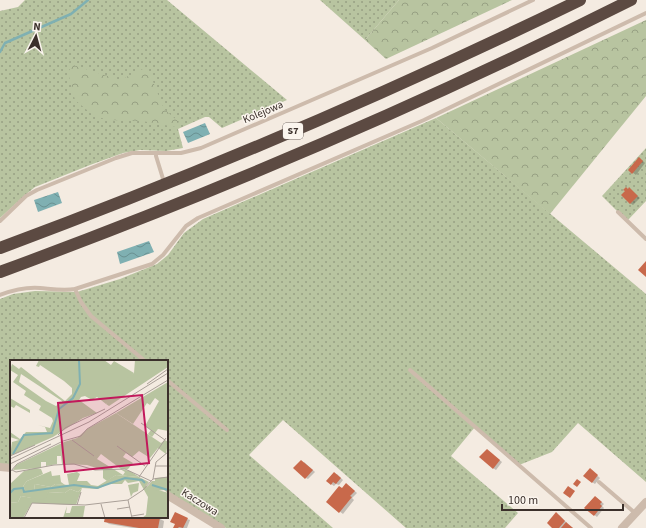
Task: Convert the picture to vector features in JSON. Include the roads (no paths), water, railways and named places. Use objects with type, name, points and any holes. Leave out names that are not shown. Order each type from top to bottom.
[{"type":"highway","name":"S7","points":[[0,248],[279,138],[395,87],[580,0]]},
{"type":"highway","name":"S7","points":[[0,272],[160,211],[336,138],[504,62],[631,0]]},
{"type":"street","points":[[0,467],[10,468]]},
{"type":"street","name":"Kaczowa","points":[[168,496],[221,528]]},
{"type":"street","points":[[622,528],[646,502]]},
{"type":"lane","name":"Kolejowa","points":[[0,221],[26,196],[37,190],[132,153],[181,153],[201,148],[432,48],[533,0]]},
{"type":"lane","points":[[0,295],[11,291],[30,288],[75,289],[152,264],[163,255],[186,226],[198,218],[424,120],[646,13]]},
{"type":"lane","points":[[156,153],[165,184]]},
{"type":"lane","points":[[618,212],[646,239]]},
{"type":"lane","points":[[75,289],[81,302],[91,316],[144,360]]},
{"type":"lane","points":[[410,370],[591,528]]},
{"type":"lane","points":[[168,381],[227,430]]},
{"type":"lane","points":[[599,482],[636,513]]},
{"type":"water","points":[[205,123],[210,134],[188,143],[183,132]]},
{"type":"water","points":[[58,192],[62,203],[38,212],[34,200]]},
{"type":"water","points":[[149,241],[154,252],[120,264],[117,252]]},
{"type":"waterway","points":[[0,52],[5,43],[71,14],[88,0]]}]
